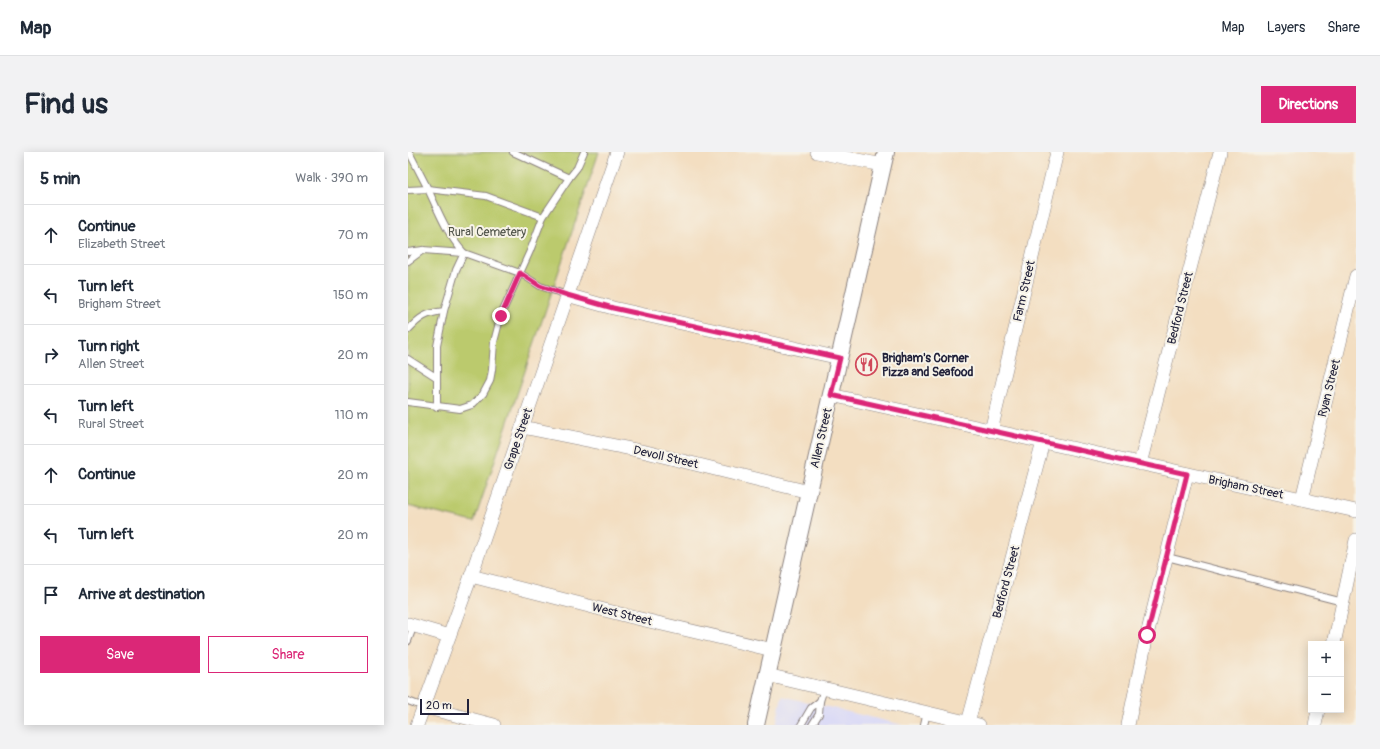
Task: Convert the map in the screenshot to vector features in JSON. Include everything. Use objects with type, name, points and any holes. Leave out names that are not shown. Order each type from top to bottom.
[{"type":"street","name":"Grape Street","points":[[418,725],[617,152]]},
{"type":"street","points":[[817,152],[885,159]]},
{"type":"street","name":"Farm Street","points":[[991,431],[1057,152]]},
{"type":"street","name":"Bedford Street","points":[[1140,464],[1220,152]]},
{"type":"street","name":"Allen Street","points":[[756,725],[885,159]]},
{"type":"street","name":"Ryan Street","points":[[1302,499],[1356,276]]},
{"type":"street","points":[[567,295],[613,308],[840,358]]},
{"type":"street","name":"Brigham Street","points":[[831,395],[1356,511]]},
{"type":"street","name":"Devoll Street","points":[[522,427],[646,452],[809,492]]},
{"type":"street","name":"Bedford Street","points":[[974,724],[1043,442]]},
{"type":"street","points":[[1128,725],[1147,635],[1187,474]]},
{"type":"street","points":[[1335,641],[1356,540]]},
{"type":"street","name":"West Street","points":[[471,576],[632,617],[773,650]]},
{"type":"street","points":[[411,624],[449,636]]},
{"type":"street","points":[[767,675],[822,695],[926,719],[974,724]]},
{"type":"street","points":[[424,707],[494,725]]},
{"type":"street","points":[[1315,725],[1317,713]]},
{"type":"lane","points":[[409,152],[453,241],[464,253]]},
{"type":"lane","points":[[513,152],[569,178]]},
{"type":"lane","points":[[408,402],[437,407],[460,408],[472,406],[483,394],[490,381],[494,342],[501,316],[543,217],[577,168],[584,152]]},
{"type":"lane","points":[[408,190],[428,189],[486,196],[543,217]]},
{"type":"lane","points":[[408,252],[423,250],[464,253],[520,273],[540,286],[567,295]]},
{"type":"lane","points":[[408,261],[423,250]]},
{"type":"lane","points":[[437,407],[437,346],[444,311],[456,270],[464,253]]},
{"type":"lane","points":[[408,330],[418,319],[430,313],[444,311]]},
{"type":"lane","points":[[408,359],[436,376]]},
{"type":"lane","points":[[1167,557],[1343,602]]},
{"type":"lane","points":[[408,641],[411,624]]},
{"type":"lane","points":[[801,725],[811,708],[822,695]]},
{"type":"lane","points":[[812,725],[819,714],[822,695]]},
{"type":"lane","points":[[408,701],[424,707]]},
{"type":"shaded area","points":[[782,696],[903,725],[776,725]]},
{"type":"green space","name":"Rural Cemetery","points":[[408,152],[599,152],[474,522],[408,506]]},
{"type":"place","name":"Brigham's Corner Pizza and Seafood","points":[[867,365]]},
{"type":"route","points":[[501,316],[520,273],[540,286],[613,308],[840,358],[831,395],[1187,474],[1147,635]]}]
